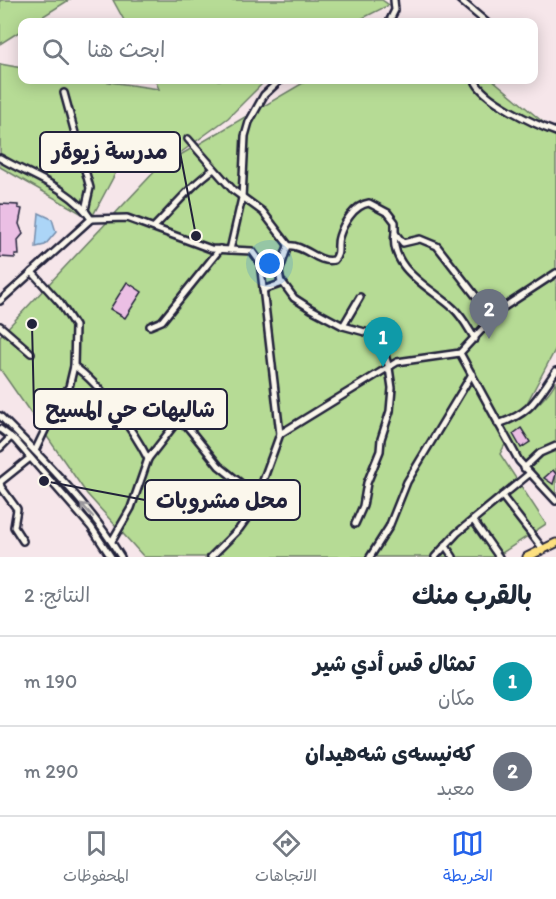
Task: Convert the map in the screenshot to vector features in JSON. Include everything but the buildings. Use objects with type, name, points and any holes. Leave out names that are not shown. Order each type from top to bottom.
[{"type":"main road","points":[[527,557],[556,543]]},
{"type":"street","points":[[391,18],[395,10],[394,0]]},
{"type":"street","points":[[460,0],[481,18]]},
{"type":"street","points":[[230,250],[242,198],[245,136],[249,122],[264,95],[276,84]]},
{"type":"street","points":[[476,84],[494,100],[556,132]]},
{"type":"street","points":[[64,93],[90,188],[85,210]]},
{"type":"street","points":[[188,139],[242,198],[260,209],[289,246],[323,260],[334,260],[339,252],[339,236],[350,215],[367,203],[388,213],[395,222],[394,251],[401,264],[454,309],[475,339]]},
{"type":"street","points":[[0,158],[30,176],[52,184],[85,210],[91,219]]},
{"type":"street","points":[[154,227],[187,195],[192,185],[214,169]]},
{"type":"street","points":[[0,301],[91,219],[127,218],[211,249],[252,251],[260,262],[280,434],[258,497],[244,524],[211,557]]},
{"type":"street","points":[[395,233],[405,244],[420,239],[437,246],[492,317]]},
{"type":"street","points":[[289,246],[280,265],[281,283],[297,300],[343,326],[378,337],[389,368],[392,388],[390,411],[381,439],[380,451],[367,483],[363,506],[355,524]]},
{"type":"street","points":[[150,326],[162,321],[220,249]]},
{"type":"street","points":[[32,272],[60,303],[75,326],[74,366],[69,387],[60,399],[35,451]]},
{"type":"street","points":[[280,434],[397,362],[460,353],[475,339],[492,317],[556,273]]},
{"type":"street","points":[[263,290],[281,283]]},
{"type":"street","points":[[343,326],[360,297]]},
{"type":"street","points":[[0,326],[31,353]]},
{"type":"street","points":[[460,353],[524,468],[556,501]]},
{"type":"street","points":[[74,366],[84,373],[126,422],[148,459]]},
{"type":"street","points":[[498,424],[518,417],[534,405],[556,371]]},
{"type":"street","points":[[370,557],[389,527],[407,482],[472,374]]},
{"type":"street","points":[[0,416],[35,451],[112,541],[121,557]]},
{"type":"street","points":[[112,541],[131,508],[148,459],[177,423],[182,423],[219,466],[258,497]]},
{"type":"street","points":[[0,429],[11,436],[91,527],[111,557]]},
{"type":"street","points":[[0,448],[11,436]]},
{"type":"street","points":[[524,468],[540,453],[556,446]]},
{"type":"street","points":[[23,541],[14,527],[17,509],[1,488],[0,482],[3,477],[30,458]]},
{"type":"street","points":[[435,557],[473,520],[529,474]]},
{"type":"street","points":[[502,496],[543,549]]},
{"type":"street","points":[[473,520],[499,557]]},
{"type":"street","points":[[445,545],[453,557]]},
{"type":"green space","points":[[0,0],[69,0],[40,18],[18,18],[18,33],[0,44]]},
{"type":"green space","points":[[113,0],[382,0],[389,5],[363,18],[123,18]]},
{"type":"green space","points":[[0,64],[18,67],[18,84],[124,84],[159,89],[157,84],[262,84],[228,118],[165,164],[301,84],[498,84],[556,133],[556,348],[520,416],[541,401],[556,381],[556,497],[525,464],[509,437],[500,454],[546,524],[496,557],[144,557],[87,494],[0,369],[0,336],[157,169],[130,146],[91,219],[0,167]]},
{"type":"water","points":[[39,213],[52,219],[56,232],[45,245],[36,247]]},
{"type":"place","name":"مدرسة زيوةر","points":[[196,236]]},
{"type":"place","name":"شاليهات حي المسيح","points":[[32,324]]},
{"type":"place","name":"کەنیسەی شەهیدان","points":[[489,339]]},
{"type":"place","name":"تمثال قس أدي شير","points":[[383,367]]},
{"type":"place","name":"محل مشروبات","points":[[44,481]]}]
